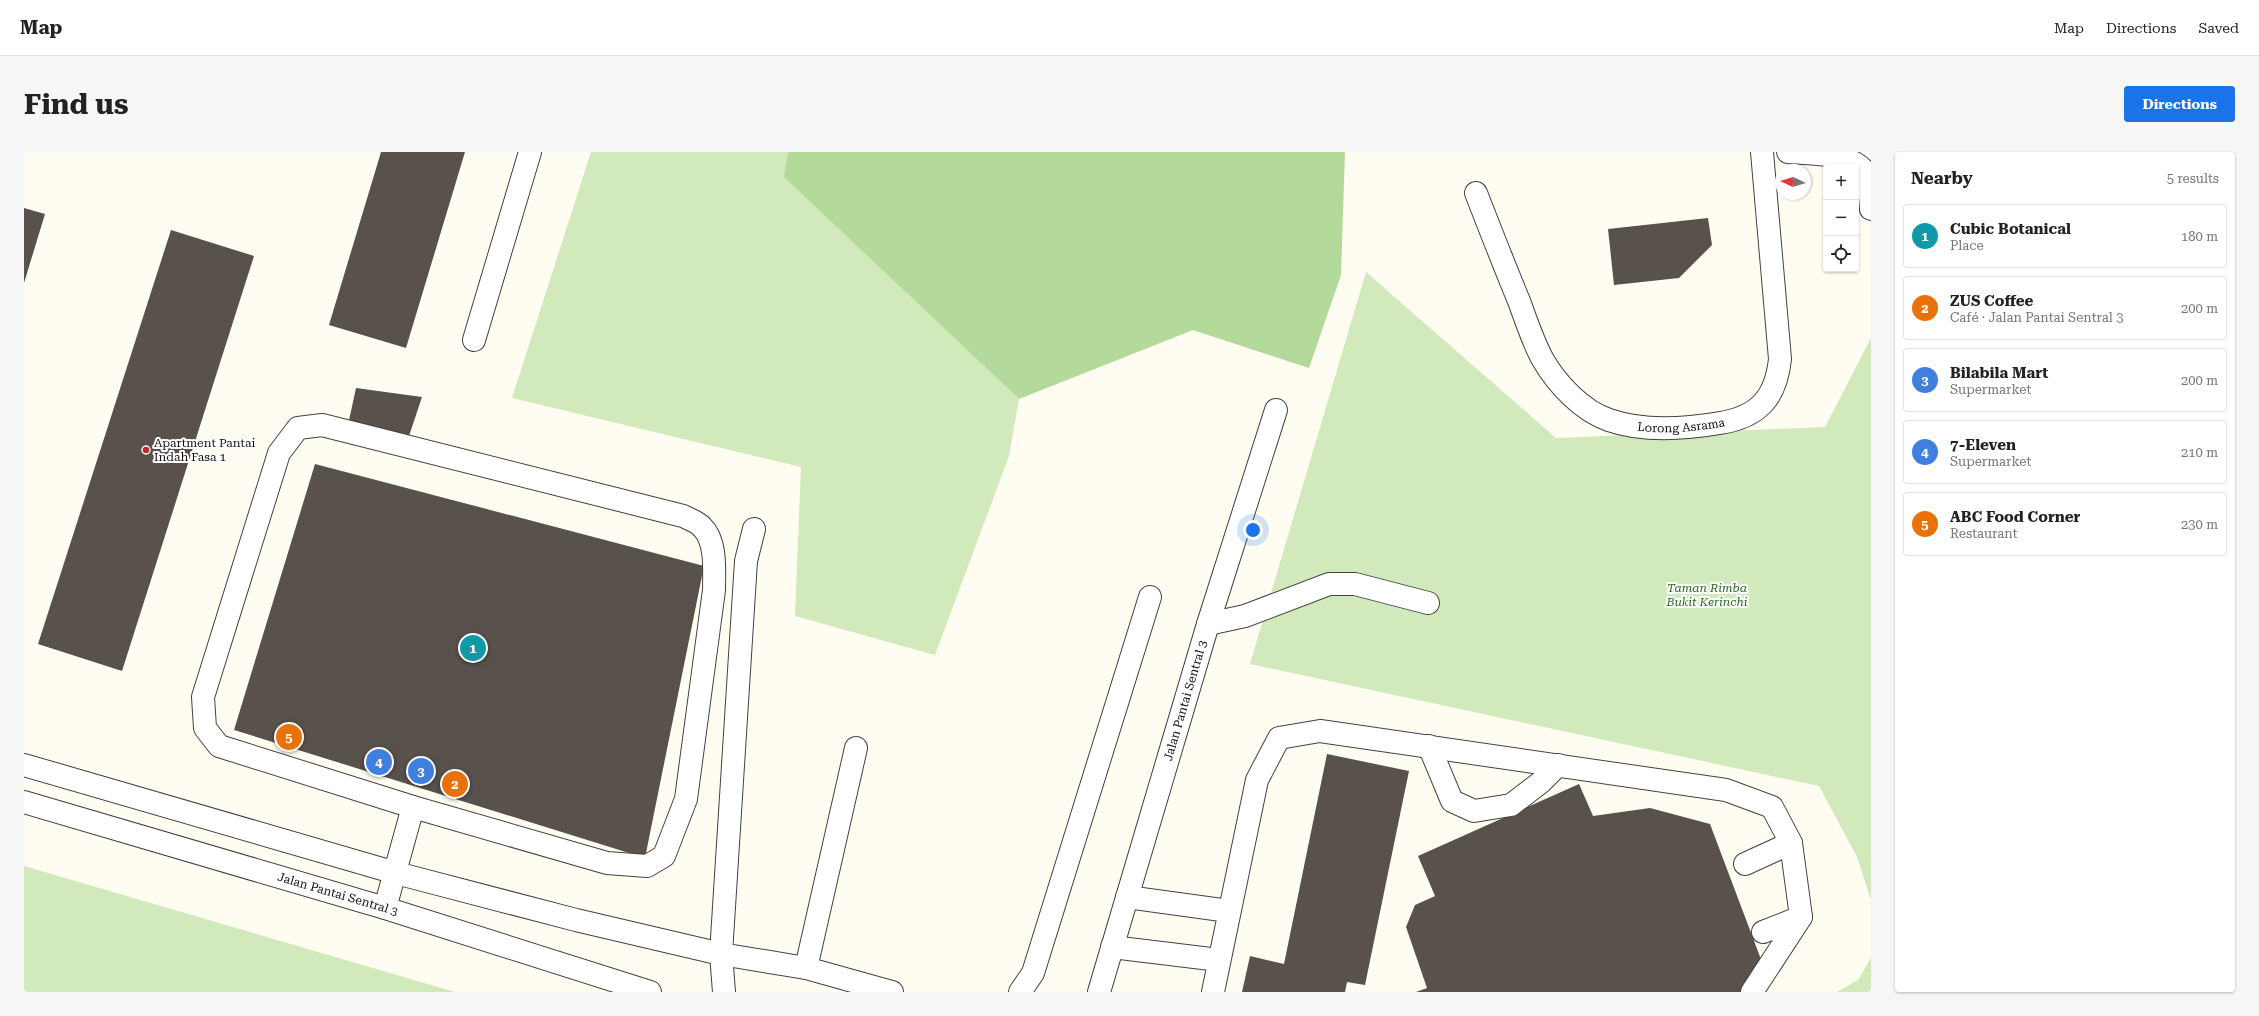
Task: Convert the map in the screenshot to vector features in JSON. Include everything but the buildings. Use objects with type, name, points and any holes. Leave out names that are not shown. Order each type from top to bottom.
[{"type":"street","points":[[474,340],[530,152]]},
{"type":"street","name":"Lorong Asrama","points":[[1476,193],[1543,359],[1562,387],[1586,407],[1607,420],[1632,426],[1685,427],[1717,424],[1733,421],[1755,410],[1766,401],[1778,377],[1780,359],[1762,152]]},
{"type":"street","points":[[1788,152],[1822,154],[1853,160],[1866,175],[1871,209]]},
{"type":"street","name":"Jalan Pantai Sentral 3","points":[[1099,992],[1208,624],[1276,410]]},
{"type":"street","points":[[322,425],[683,516],[703,527],[710,541],[715,567],[714,590],[686,799],[664,856],[647,866],[607,863],[413,807],[219,746],[205,728],[203,697],[279,453],[298,428],[322,425]]},
{"type":"street","points":[[724,992],[721,954],[746,561],[754,529]]},
{"type":"street","points":[[1208,624],[1245,616],[1329,584],[1355,584],[1428,603]]},
{"type":"street","points":[[1020,992],[1033,973],[1150,597]]},
{"type":"street","points":[[1212,992],[1257,780],[1279,738],[1320,731],[1726,790],[1772,807],[1791,843],[1801,917],[1752,992]]},
{"type":"street","points":[[1428,746],[1452,801],[1474,811],[1512,805],[1558,765]]},
{"type":"street","points":[[806,968],[856,748]]},
{"type":"street","points":[[24,765],[396,873],[576,920],[721,954],[806,968],[892,992]]},
{"type":"street","name":"Jalan Pantai Sentral 3","points":[[24,802],[385,908],[650,992]]},
{"type":"street","points":[[385,908],[396,873],[413,807]]},
{"type":"street","points":[[1745,864],[1791,843]]},
{"type":"street","points":[[1127,897],[1229,911]]},
{"type":"street","points":[[1763,932],[1801,917]]},
{"type":"street","points":[[1112,947],[1219,960]]},
{"type":"green space","points":[[591,152],[788,152],[785,177],[1019,399],[1009,456],[935,655],[795,616],[801,467],[512,398]]},
{"type":"green space","points":[[788,152],[1345,152],[1341,275],[1309,368],[1193,330],[1019,399],[784,177]]},
{"type":"green space","name":"Taman Rimba Bukit Kerinchi","points":[[1366,272],[1556,438],[1825,427],[1871,338],[1871,900],[1857,857],[1819,786],[1250,664]]},
{"type":"green space","points":[[24,866],[455,992],[24,992]]},
{"type":"green space","points":[[1871,958],[1871,992],[1837,992],[1858,980]]},
{"type":"place","name":"Apartment Pantai Indah Fasa 1","points":[[146,450]]},
{"type":"place","name":"Cubic Botanical","points":[[473,648]]},
{"type":"place","name":"ABC Food Corner","points":[[289,737]]},
{"type":"place","name":"7-Eleven","points":[[379,762]]},
{"type":"place","name":"Bilabila Mart","points":[[421,771]]},
{"type":"place","name":"ZUS Coffee","points":[[455,784]]}]
